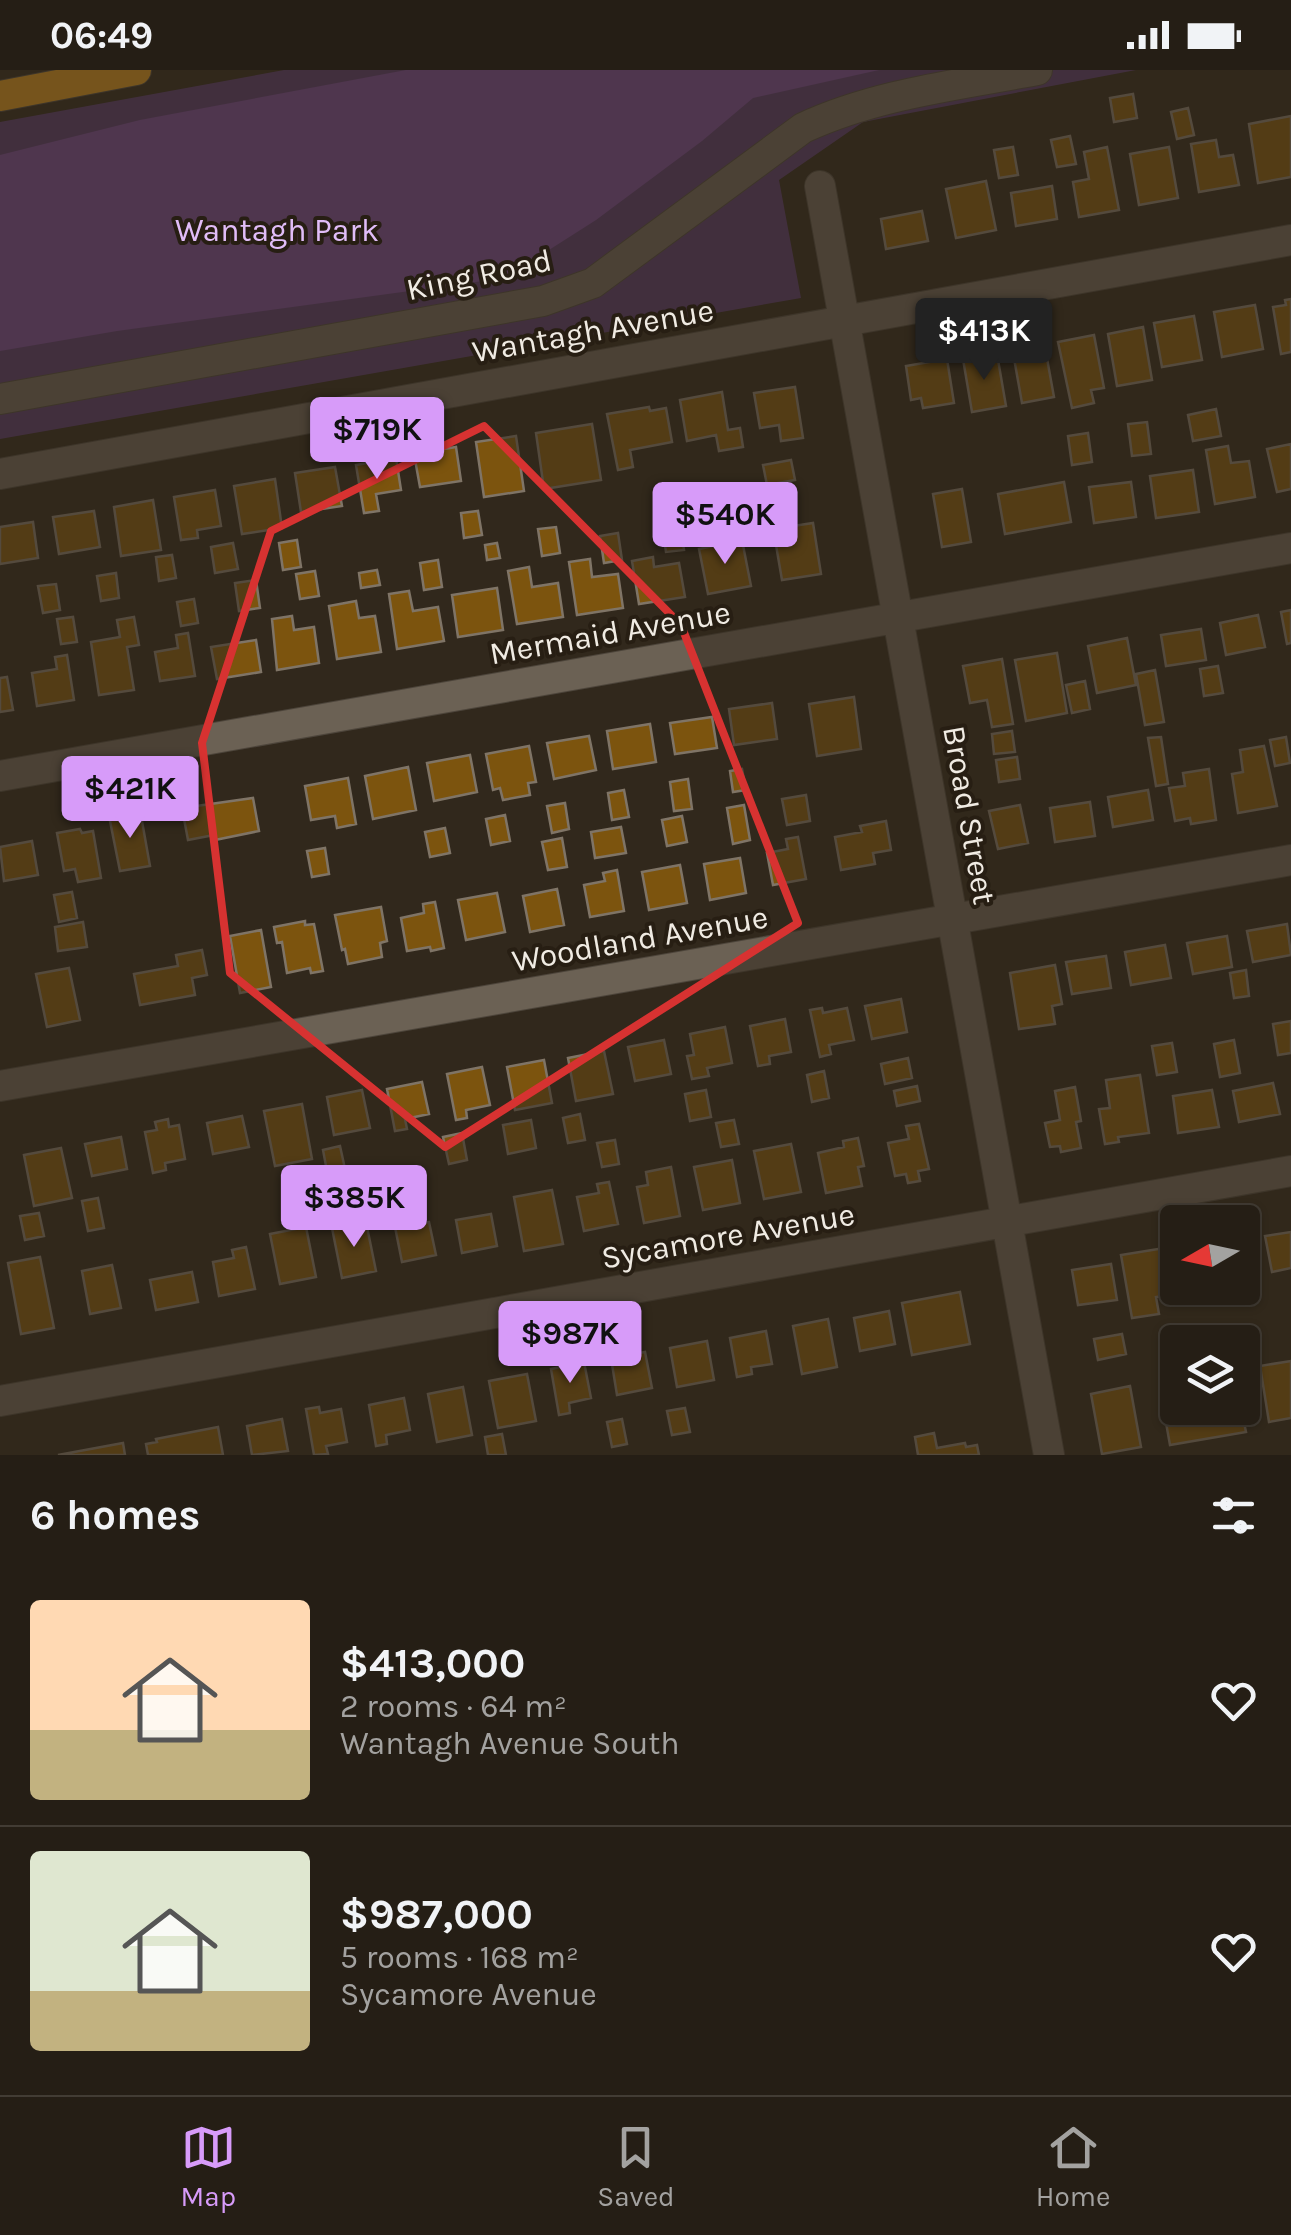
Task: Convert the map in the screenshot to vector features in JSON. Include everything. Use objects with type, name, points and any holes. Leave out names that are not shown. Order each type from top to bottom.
[{"type":"highway","points":[[0,96],[136,70]]},
{"type":"street","name":"King Road","points":[[0,399],[543,301],[593,284],[803,128],[836,112],[1038,70]]},
{"type":"street","name":"Broad Street","points":[[820,186],[1049,1455]]},
{"type":"street","name":"Wantagh Avenue","points":[[0,474],[1291,240]]},
{"type":"street","name":"Mermaid Avenue","points":[[0,776],[1291,548]]},
{"type":"street","name":"Woodland Avenue","points":[[0,1086],[1291,860]]},
{"type":"street","name":"Sycamore Avenue","points":[[0,1401],[1291,1171]]},
{"type":"highlighted area","points":[[484,426],[681,625],[798,923],[445,1147],[230,973],[202,743],[271,531]]},
{"type":"green space","name":"Wantagh Park","points":[[284,70],[1136,70],[863,122],[779,180],[801,298],[0,439],[0,122]]},
{"type":"green space","points":[[406,70],[879,70],[753,98],[596,220],[505,278],[117,331],[0,351],[0,155],[140,120]]},
{"type":"building","points":[[1133,94],[1137,118],[1114,122],[1110,98]]},
{"type":"building","points":[[1188,108],[1194,135],[1177,139],[1171,112]]},
{"type":"building","points":[[1291,116],[1291,177],[1258,183],[1249,124]]},
{"type":"building","points":[[1070,136],[1076,164],[1057,167],[1051,140]]},
{"type":"building","points":[[1216,140],[1219,157],[1233,155],[1239,185],[1199,192],[1191,144]]},
{"type":"building","points":[[1013,147],[1018,175],[999,178],[994,150]]},
{"type":"building","points":[[1107,147],[1119,210],[1079,217],[1073,182],[1089,179],[1084,152]]},
{"type":"building","points":[[1169,147],[1178,198],[1139,205],[1130,154]]},
{"type":"building","points":[[986,181],[996,230],[956,238],[946,189]]},
{"type":"building","points":[[1052,186],[1057,219],[1016,226],[1011,193]]},
{"type":"building","points":[[922,211],[928,241],[886,249],[881,219]]},
{"type":"building","points":[[1291,299],[1291,352],[1281,354],[1273,307],[1286,305],[1285,300]]},
{"type":"building","points":[[1255,305],[1263,349],[1222,357],[1214,312]]},
{"type":"building","points":[[1194,316],[1202,360],[1162,367],[1154,323]]},
{"type":"building","points":[[1143,327],[1152,380],[1117,386],[1108,334]]},
{"type":"building","points":[[1094,335],[1104,388],[1091,390],[1094,403],[1072,408],[1058,342]]},
{"type":"building","points":[[1044,342],[1054,397],[1022,403],[1012,347]]},
{"type":"building","points":[[997,354],[1006,406],[972,412],[963,359]]},
{"type":"building","points":[[947,359],[954,403],[923,408],[921,398],[911,400],[906,366]]},
{"type":"building","points":[[795,387],[803,438],[781,441],[779,425],[760,428],[754,393]]},
{"type":"building","points":[[722,392],[728,430],[740,428],[743,447],[719,451],[716,435],[687,441],[680,400]]},
{"type":"building","points":[[649,407],[650,411],[666,408],[672,442],[630,450],[633,467],[618,470],[607,414]]},
{"type":"building","points":[[1216,409],[1221,436],[1193,441],[1188,415]]},
{"type":"building","points":[[1147,422],[1151,454],[1132,456],[1128,424]]},
{"type":"building","points":[[592,424],[601,480],[544,489],[536,433]]},
{"type":"building","points":[[1088,433],[1092,462],[1072,465],[1068,436]]},
{"type":"building","points":[[516,436],[524,491],[484,497],[476,442]]},
{"type":"building","points":[[1291,444],[1291,489],[1277,492],[1267,449]]},
{"type":"building","points":[[1228,446],[1231,463],[1249,461],[1255,497],[1215,504],[1206,450]]},
{"type":"building","points":[[456,447],[461,481],[420,487],[414,454]]},
{"type":"building","points":[[396,458],[401,490],[376,494],[379,511],[364,513],[356,465]]},
{"type":"building","points":[[791,460],[795,480],[767,485],[763,465]]},
{"type":"building","points":[[335,467],[342,506],[301,512],[295,473]]},
{"type":"building","points":[[1193,470],[1199,512],[1156,518],[1150,476]]},
{"type":"building","points":[[275,479],[282,528],[242,534],[234,486]]},
{"type":"building","points":[[1064,482],[1071,522],[1005,534],[998,494]]},
{"type":"building","points":[[1131,482],[1136,517],[1094,523],[1089,487]]},
{"type":"building","points":[[784,487],[789,516],[761,521],[755,492]]},
{"type":"building","points":[[962,489],[971,542],[942,547],[933,494]]},
{"type":"building","points":[[215,490],[221,526],[197,530],[198,538],[181,540],[174,497]]},
{"type":"building","points":[[153,500],[161,550],[121,556],[114,507]]},
{"type":"building","points":[[751,505],[756,531],[732,536],[727,510]]},
{"type":"building","points":[[94,511],[100,547],[59,554],[53,517]]},
{"type":"building","points":[[478,511],[482,535],[464,538],[461,513]]},
{"type":"building","points":[[33,522],[38,558],[0,564],[0,527]]},
{"type":"building","points":[[680,523],[684,550],[666,552],[662,526]]},
{"type":"building","points":[[813,523],[821,574],[782,580],[776,545],[783,544],[780,528]]},
{"type":"building","points":[[556,527],[560,553],[542,556],[538,529]]},
{"type":"building","points":[[618,533],[622,560],[604,563],[600,536]]},
{"type":"building","points":[[297,540],[301,567],[283,570],[279,543]]},
{"type":"building","points":[[742,540],[751,586],[708,594],[699,549]]},
{"type":"building","points":[[233,543],[238,569],[215,573],[211,547]]},
{"type":"building","points":[[497,543],[500,558],[487,560],[485,545]]},
{"type":"building","points":[[172,555],[176,578],[159,581],[156,557]]},
{"type":"building","points":[[653,557],[654,567],[679,563],[685,597],[639,604],[632,561]]},
{"type":"building","points":[[590,559],[592,577],[618,574],[623,608],[577,615],[569,562]]},
{"type":"building","points":[[438,560],[442,587],[424,590],[420,563]]},
{"type":"building","points":[[529,567],[532,587],[558,583],[563,617],[517,624],[508,571]]},
{"type":"building","points":[[377,570],[380,585],[361,588],[359,573]]},
{"type":"building","points":[[315,571],[319,596],[300,599],[296,574]]},
{"type":"building","points":[[116,573],[119,598],[101,601],[97,576]]},
{"type":"building","points":[[256,580],[260,608],[239,611],[235,583]]},
{"type":"building","points":[[56,584],[60,610],[43,613],[38,586]]},
{"type":"building","points":[[497,588],[503,630],[458,637],[452,595]]},
{"type":"building","points":[[409,591],[413,611],[438,607],[444,641],[397,649],[389,594]]},
{"type":"building","points":[[194,599],[198,623],[181,626],[177,602]]},
{"type":"building","points":[[356,601],[359,618],[375,616],[381,652],[337,659],[329,606]]},
{"type":"building","points":[[1291,610],[1291,643],[1287,644],[1281,612]]},
{"type":"building","points":[[1258,615],[1265,647],[1226,655],[1220,623]]},
{"type":"building","points":[[292,616],[294,630],[314,627],[319,663],[277,670],[272,619]]},
{"type":"building","points":[[73,617],[77,642],[61,644],[57,619]]},
{"type":"building","points":[[134,617],[139,645],[127,647],[134,690],[99,695],[91,642],[120,637],[117,620]]},
{"type":"building","points":[[1201,629],[1206,660],[1166,666],[1161,635]]},
{"type":"building","points":[[188,633],[195,676],[160,681],[155,652],[178,648],[176,635]]},
{"type":"building","points":[[1127,638],[1136,685],[1097,693],[1088,646]]},
{"type":"building","points":[[256,640],[261,672],[217,679],[211,647]]},
{"type":"building","points":[[1057,653],[1067,713],[1026,721],[1015,660]]},
{"type":"building","points":[[67,655],[74,700],[37,706],[32,673],[57,669],[55,657]]},
{"type":"building","points":[[1002,659],[1013,724],[992,727],[987,700],[970,703],[963,666]]},
{"type":"building","points":[[1218,666],[1223,693],[1204,696],[1200,669]]},
{"type":"building","points":[[1155,670],[1164,722],[1145,725],[1136,674]]},
{"type":"building","points":[[7,677],[13,710],[0,712],[0,678]]},
{"type":"building","points":[[1085,681],[1090,709],[1072,713],[1066,685]]},
{"type":"building","points":[[854,697],[861,749],[817,756],[809,704]]},
{"type":"building","points":[[772,703],[777,739],[734,745],[729,709]]},
{"type":"building","points":[[712,717],[717,748],[675,754],[670,723]]},
{"type":"building","points":[[650,724],[656,762],[613,769],[607,731]]},
{"type":"building","points":[[1012,731],[1015,752],[994,754],[992,734]]},
{"type":"building","points":[[589,736],[596,770],[554,779],[547,743]]},
{"type":"building","points":[[1161,737],[1168,784],[1156,786],[1148,738]]},
{"type":"building","points":[[1286,737],[1290,763],[1275,766],[1270,740]]},
{"type":"building","points":[[529,746],[536,782],[528,783],[530,795],[503,800],[500,788],[493,790],[486,754]]},
{"type":"building","points":[[1264,746],[1277,806],[1238,813],[1232,774],[1243,772],[1240,750]]},
{"type":"building","points":[[470,755],[477,792],[434,801],[427,763]]},
{"type":"building","points":[[1017,757],[1020,779],[999,782],[996,760]]},
{"type":"building","points":[[408,767],[416,810],[373,819],[365,776]]},
{"type":"building","points":[[742,769],[746,790],[733,792],[730,771]]},
{"type":"building","points":[[1209,769],[1216,820],[1191,824],[1190,818],[1175,821],[1169,788],[1185,786],[1183,773]]},
{"type":"building","points":[[348,778],[356,824],[337,828],[335,816],[311,820],[305,786]]},
{"type":"building","points":[[688,779],[692,809],[674,811],[670,782]]},
{"type":"building","points":[[624,790],[629,817],[612,820],[608,793]]},
{"type":"building","points":[[1148,790],[1153,820],[1113,827],[1108,797]]},
{"type":"building","points":[[806,795],[810,821],[787,825],[782,799]]},
{"type":"building","points":[[253,798],[259,831],[215,840],[214,835],[188,840],[182,808]]},
{"type":"building","points":[[1090,802],[1095,836],[1055,842],[1050,808]]},
{"type":"building","points":[[565,803],[569,829],[552,833],[547,806]]},
{"type":"building","points":[[744,805],[750,840],[733,844],[727,808]]},
{"type":"building","points":[[1020,805],[1028,843],[998,849],[989,811]]},
{"type":"building","points":[[140,810],[150,866],[120,871],[109,816]]},
{"type":"building","points":[[505,815],[510,841],[491,845],[486,819]]},
{"type":"building","points":[[682,816],[687,842],[667,846],[662,820]]},
{"type":"building","points":[[886,821],[891,850],[873,853],[875,864],[841,870],[835,837],[862,832],[860,826]]},
{"type":"building","points":[[621,827],[626,853],[595,858],[591,832]]},
{"type":"building","points":[[445,828],[450,853],[430,857],[425,832]]},
{"type":"building","points":[[80,829],[82,833],[93,831],[101,878],[78,882],[75,869],[64,871],[57,833]]},
{"type":"building","points":[[798,837],[806,879],[773,885],[767,853],[788,849],[786,839]]},
{"type":"building","points":[[562,838],[567,867],[548,870],[542,842]]},
{"type":"building","points":[[32,841],[38,875],[4,881],[0,847]]},
{"type":"building","points":[[325,848],[329,874],[312,877],[307,851]]},
{"type":"building","points":[[740,858],[746,893],[710,900],[704,864]]},
{"type":"building","points":[[680,865],[687,903],[649,910],[642,872]]},
{"type":"building","points":[[617,870],[624,911],[590,917],[584,885],[605,881],[603,873]]},
{"type":"building","points":[[557,889],[564,925],[530,932],[523,896]]},
{"type":"building","points":[[72,892],[77,918],[59,922],[54,895]]},
{"type":"building","points":[[497,893],[505,932],[466,940],[458,900]]},
{"type":"building","points":[[435,902],[444,948],[407,951],[401,918],[424,913],[423,904]]},
{"type":"building","points":[[381,907],[387,941],[380,943],[382,957],[348,964],[335,915]]},
{"type":"building","points":[[305,921],[305,925],[314,924],[323,971],[311,973],[310,968],[287,973],[282,942],[277,943],[274,927]]},
{"type":"building","points":[[83,922],[87,947],[58,951],[55,927]]},
{"type":"building","points":[[1287,924],[1291,955],[1253,962],[1247,931]]},
{"type":"building","points":[[261,930],[271,987],[240,993],[230,936]]},
{"type":"building","points":[[1227,936],[1232,967],[1193,974],[1187,943]]},
{"type":"building","points":[[1165,945],[1171,978],[1131,985],[1125,952]]},
{"type":"building","points":[[202,950],[207,975],[192,978],[195,995],[140,1005],[134,974],[178,966],[176,955]]},
{"type":"building","points":[[1106,956],[1111,988],[1072,994],[1066,962]]},
{"type":"building","points":[[1055,965],[1062,1004],[1052,1006],[1055,1024],[1019,1029],[1010,973]]},
{"type":"building","points":[[69,968],[80,1020],[47,1027],[36,974]]},
{"type":"building","points":[[1246,970],[1249,996],[1234,998],[1230,973]]},
{"type":"building","points":[[901,999],[907,1032],[872,1039],[865,1006]]},
{"type":"building","points":[[822,1008],[823,1013],[847,1008],[854,1040],[829,1045],[831,1054],[820,1057],[810,1010]]},
{"type":"building","points":[[785,1019],[791,1052],[769,1056],[770,1064],[758,1066],[750,1026]]},
{"type":"building","points":[[1291,1021],[1291,1053],[1278,1055],[1273,1024]]},
{"type":"building","points":[[725,1027],[732,1063],[707,1068],[709,1076],[692,1079],[687,1056],[694,1055],[690,1034]]},
{"type":"building","points":[[664,1040],[671,1074],[635,1081],[628,1047]]},
{"type":"building","points":[[1234,1040],[1240,1073],[1220,1077],[1214,1044]]},
{"type":"building","points":[[1172,1043],[1177,1072],[1157,1075],[1152,1046]]},
{"type":"building","points":[[604,1051],[613,1094],[576,1101],[568,1058]]},
{"type":"building","points":[[908,1058],[912,1078],[885,1084],[881,1064]]},
{"type":"building","points":[[544,1060],[552,1103],[515,1110],[507,1067]]},
{"type":"building","points":[[482,1067],[490,1105],[466,1110],[467,1118],[456,1120],[447,1074]]},
{"type":"building","points":[[824,1071],[829,1098],[812,1102],[807,1075]]},
{"type":"building","points":[[1140,1075],[1149,1133],[1118,1137],[1119,1142],[1105,1144],[1099,1109],[1110,1108],[1106,1080]]},
{"type":"building","points":[[422,1082],[429,1114],[405,1119],[407,1129],[395,1131],[387,1089]]},
{"type":"building","points":[[1273,1083],[1280,1114],[1239,1122],[1233,1091]]},
{"type":"building","points":[[917,1086],[920,1101],[897,1106],[894,1091]]},
{"type":"building","points":[[1075,1087],[1081,1148],[1061,1152],[1060,1146],[1050,1147],[1045,1123],[1060,1120],[1055,1091]]},
{"type":"building","points":[[362,1090],[370,1128],[334,1135],[327,1097]]},
{"type":"building","points":[[706,1090],[711,1117],[690,1121],[685,1094]]},
{"type":"building","points":[[1212,1090],[1219,1127],[1178,1133],[1173,1096]]},
{"type":"building","points":[[302,1104],[312,1159],[275,1166],[264,1111]]},
{"type":"building","points":[[580,1114],[585,1140],[568,1143],[563,1118]]},
{"type":"building","points":[[242,1116],[249,1147],[213,1154],[207,1123]]},
{"type":"building","points":[[168,1119],[169,1127],[179,1125],[185,1159],[165,1163],[166,1170],[153,1173],[145,1132],[157,1130],[155,1122]]},
{"type":"building","points":[[531,1120],[536,1148],[508,1154],[503,1125]]},
{"type":"building","points":[[734,1120],[739,1144],[721,1147],[716,1123]]},
{"type":"building","points":[[919,1124],[929,1169],[918,1171],[920,1181],[908,1183],[906,1174],[895,1176],[888,1143],[909,1139],[906,1126]]},
{"type":"building","points":[[462,1133],[467,1160],[449,1164],[443,1137]]},
{"type":"building","points":[[121,1137],[127,1169],[92,1176],[85,1144]]},
{"type":"building","points":[[858,1138],[864,1166],[858,1167],[862,1186],[826,1193],[818,1153],[844,1147],[843,1141]]},
{"type":"building","points":[[615,1140],[619,1164],[602,1167],[597,1143]]},
{"type":"building","points":[[791,1144],[801,1192],[764,1199],[754,1151]]},
{"type":"building","points":[[340,1146],[347,1178],[329,1182],[323,1150]]},
{"type":"building","points":[[61,1148],[72,1198],[34,1206],[24,1155]]},
{"type":"building","points":[[732,1160],[740,1203],[703,1210],[694,1167]]},
{"type":"building","points":[[671,1167],[680,1216],[644,1223],[637,1187],[648,1185],[646,1172]]},
{"type":"building","points":[[609,1182],[618,1224],[584,1231],[577,1197],[599,1193],[597,1184]]},
{"type":"building","points":[[552,1190],[563,1244],[524,1251],[514,1197]]},
{"type":"building","points":[[312,1193],[317,1219],[299,1223],[294,1197]]},
{"type":"building","points":[[98,1198],[104,1228],[88,1231],[82,1201]]},
{"type":"building","points":[[417,1207],[420,1223],[429,1222],[436,1255],[402,1262],[392,1212]]},
{"type":"building","points":[[39,1213],[44,1236],[25,1240],[20,1216]]},
{"type":"building","points":[[491,1214],[497,1246],[462,1253],[456,1220]]},
{"type":"building","points":[[366,1222],[376,1271],[342,1278],[332,1228]]},
{"type":"building","points":[[306,1227],[316,1277],[280,1284],[270,1234]]},
{"type":"building","points":[[1291,1232],[1291,1268],[1272,1272],[1265,1236]]},
{"type":"building","points":[[246,1247],[255,1289],[219,1296],[213,1262],[234,1258],[232,1250]]},
{"type":"building","points":[[1160,1249],[1160,1296],[1156,1297],[1159,1314],[1132,1318],[1121,1255]]},
{"type":"building","points":[[40,1257],[54,1328],[21,1334],[8,1263]]},
{"type":"building","points":[[1111,1264],[1117,1300],[1078,1305],[1072,1270]]},
{"type":"building","points":[[112,1265],[121,1308],[90,1314],[82,1271]]},
{"type":"building","points":[[192,1272],[198,1302],[156,1310],[150,1280]]},
{"type":"building","points":[[960,1292],[970,1344],[912,1355],[902,1303]]},
{"type":"building","points":[[889,1311],[895,1344],[860,1351],[854,1318]]},
{"type":"building","points":[[828,1319],[837,1367],[802,1374],[793,1326]]},
{"type":"building","points":[[766,1331],[772,1364],[751,1367],[752,1374],[737,1377],[730,1338]]},
{"type":"building","points":[[1122,1334],[1126,1354],[1098,1360],[1094,1339]]},
{"type":"building","points":[[707,1341],[714,1380],[677,1387],[670,1348]]},
{"type":"building","points":[[645,1352],[652,1388],[617,1395],[611,1358]]},
{"type":"building","points":[[1291,1361],[1291,1418],[1269,1422],[1260,1366]]},
{"type":"building","points":[[584,1362],[591,1398],[569,1403],[570,1413],[559,1415],[551,1369]]},
{"type":"building","points":[[527,1374],[536,1421],[498,1428],[489,1381]]},
{"type":"building","points":[[1130,1386],[1141,1447],[1102,1454],[1091,1394]]},
{"type":"building","points":[[463,1387],[472,1435],[437,1442],[428,1394]]},
{"type":"building","points":[[404,1398],[410,1430],[386,1435],[387,1444],[376,1446],[369,1405]]},
{"type":"building","points":[[319,1407],[320,1413],[341,1409],[347,1442],[326,1446],[328,1454],[314,1455],[306,1409]]},
{"type":"building","points":[[685,1408],[690,1432],[672,1435],[667,1411]]},
{"type":"building","points":[[282,1419],[288,1451],[252,1455],[247,1426]]},
{"type":"building","points":[[622,1419],[627,1444],[612,1447],[607,1422]]},
{"type":"building","points":[[1166,1425],[1245,1425],[1246,1432],[1170,1445]]},
{"type":"building","points":[[218,1427],[223,1455],[148,1455],[146,1444],[157,1442],[156,1439]]},
{"type":"building","points":[[934,1433],[937,1448],[977,1445],[979,1455],[918,1455],[915,1437]]},
{"type":"building","points":[[502,1434],[506,1455],[488,1455],[485,1437]]},
{"type":"building","points":[[123,1443],[125,1455],[58,1455]]}]
